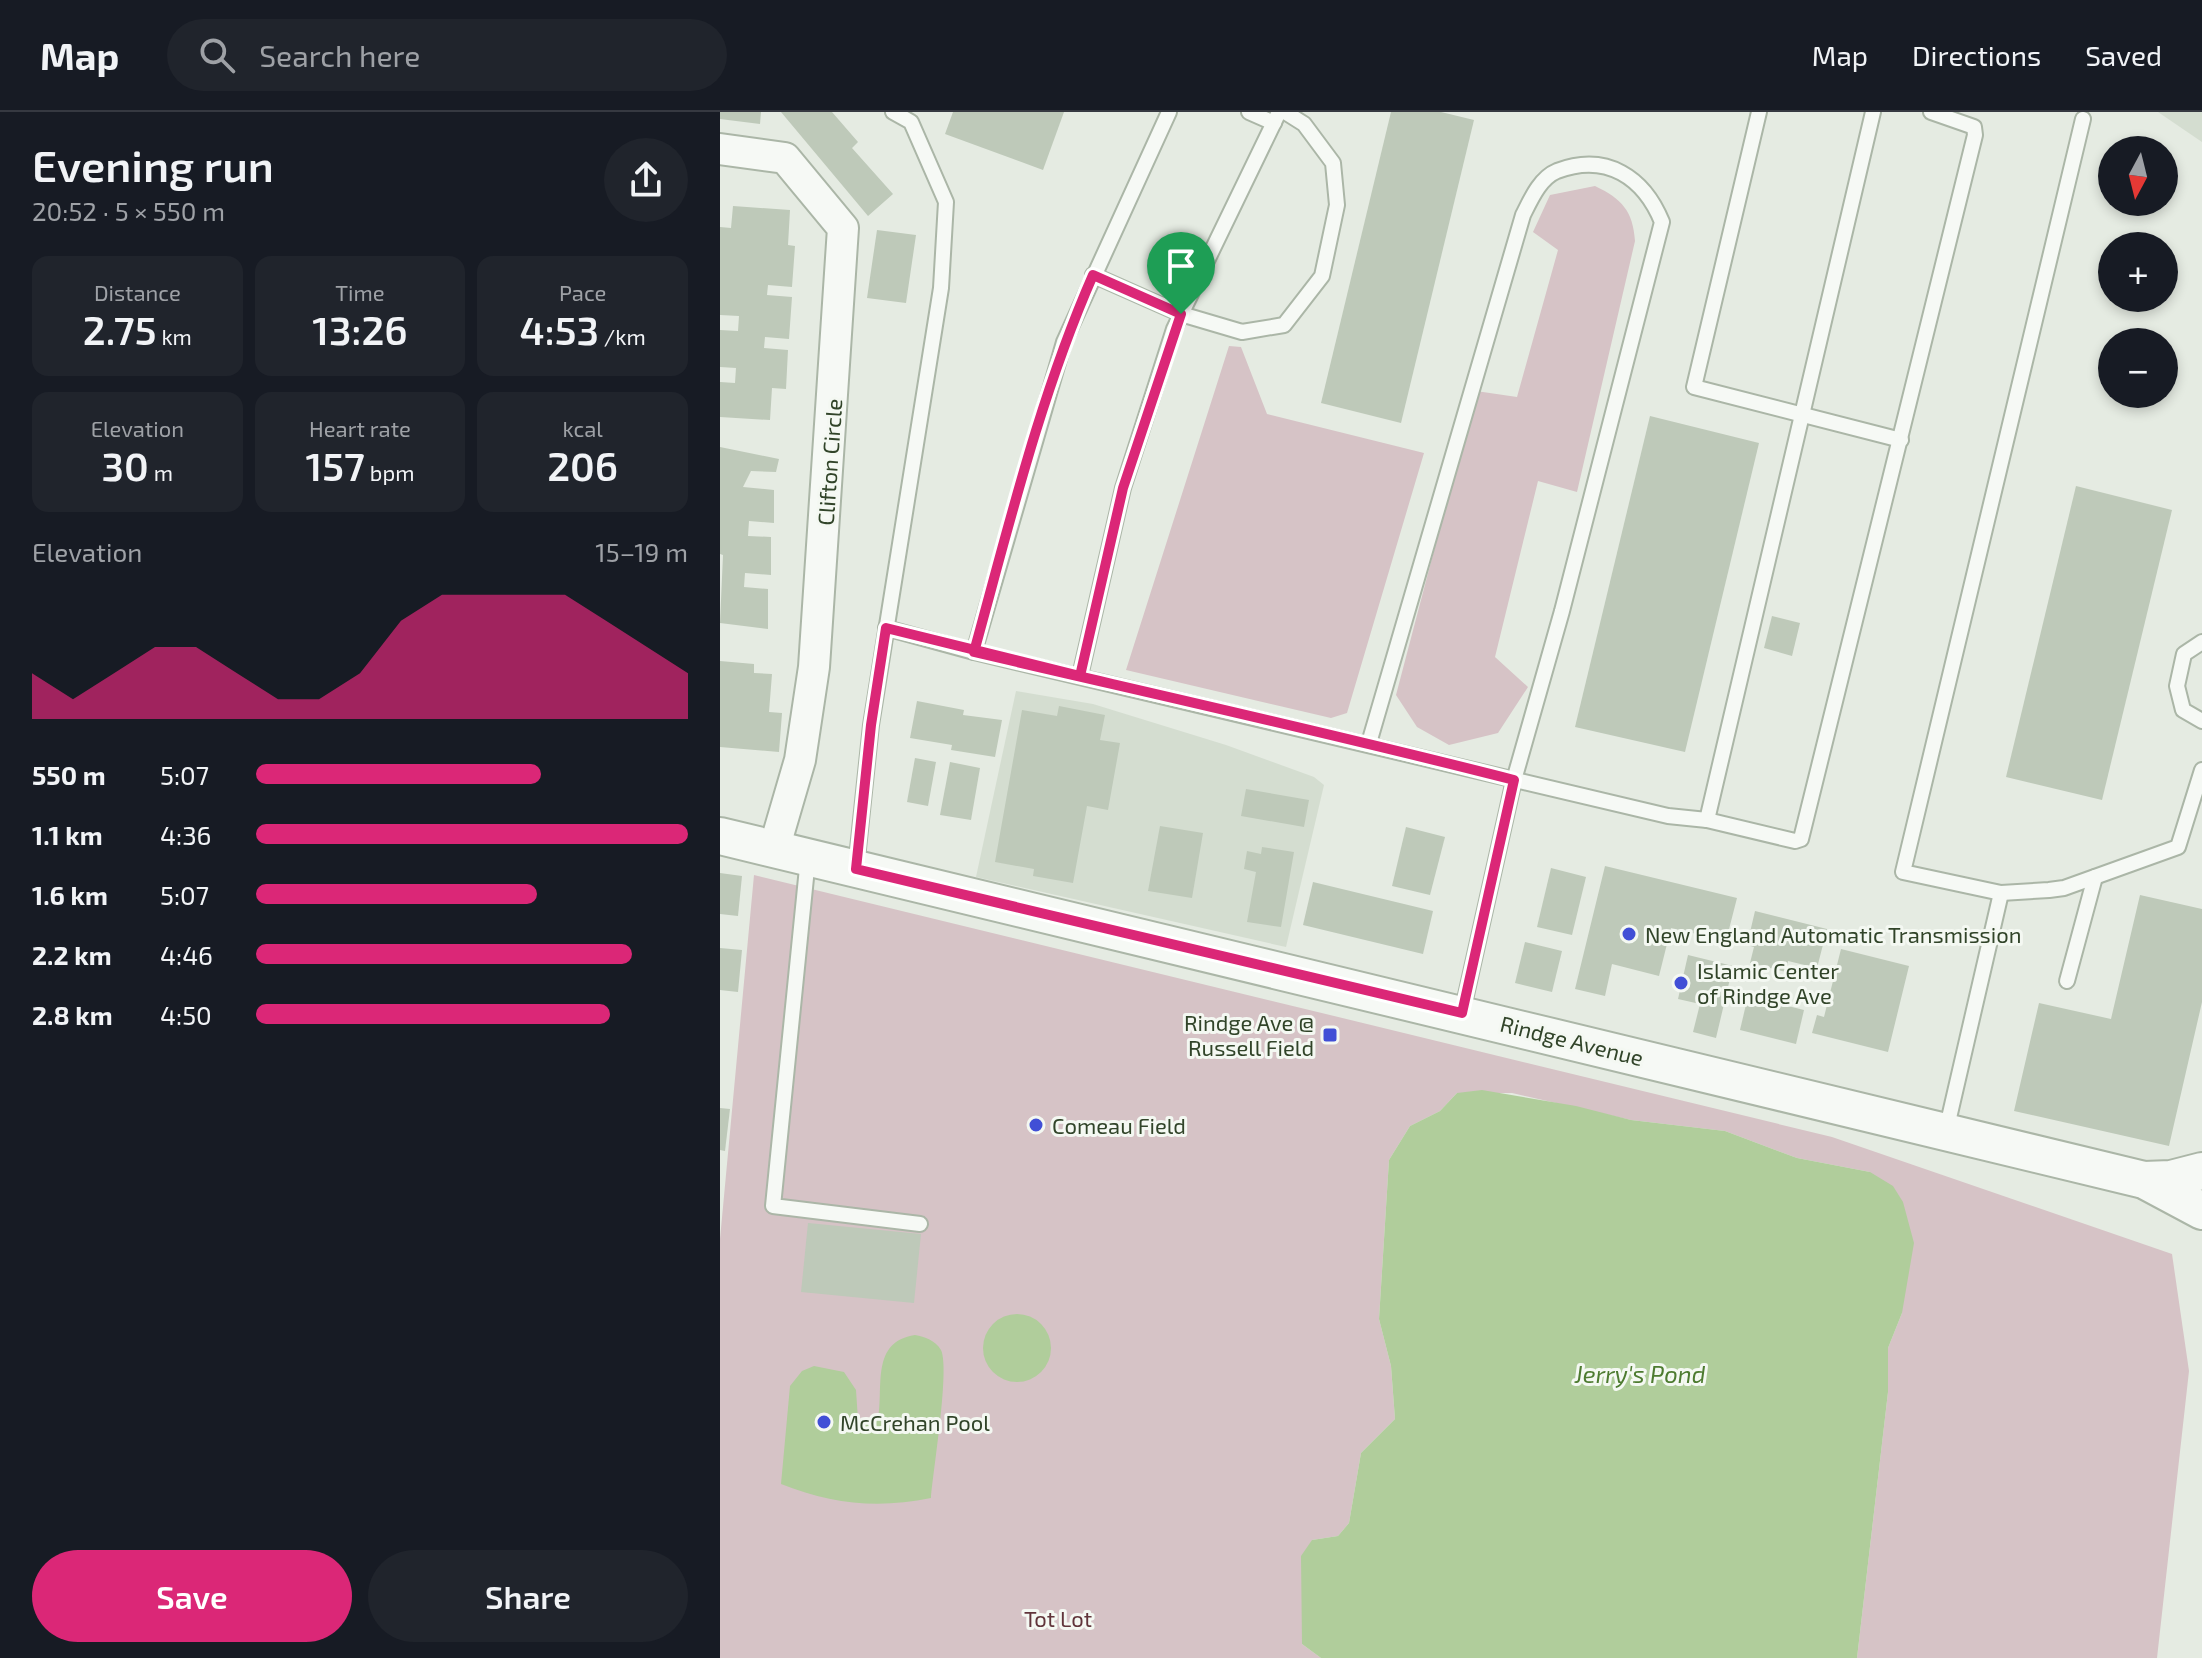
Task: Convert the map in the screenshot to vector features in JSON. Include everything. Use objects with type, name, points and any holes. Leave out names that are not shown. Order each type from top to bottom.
[{"type":"street","name":"Clifton Circle","points":[[720,149],[785,158],[843,228],[814,667],[800,760],[791,853]]},
{"type":"street","name":"Rindge Avenue","points":[[720,836],[2144,1180],[2202,1211]]},
{"type":"street","name":"Rindge Avenue","points":[[2144,1180],[2171,1179],[2202,1171]]},
{"type":"lane","points":[[856,869],[871,725],[941,288],[946,202],[912,117],[893,112]]},
{"type":"lane","points":[[974,652],[1035,431],[1064,342],[1169,112]]},
{"type":"lane","points":[[1093,275],[1181,314],[1242,332],[1284,325],[1322,276],[1337,205],[1333,163],[1304,124],[1279,116],[1249,112]]},
{"type":"lane","points":[[1759,112],[1694,387],[1901,440]]},
{"type":"lane","points":[[1707,820],[1873,112]]},
{"type":"lane","points":[[886,628],[974,652],[1369,743],[1514,780],[1668,816],[1707,820],[1795,841],[1803,834],[1975,135],[1974,127],[1966,121],[1931,112]]},
{"type":"lane","points":[[1080,676],[1123,488],[1181,314],[1279,116]]},
{"type":"lane","points":[[2083,119],[1903,872],[2001,893],[2064,888],[2178,847],[2202,770]]},
{"type":"lane","points":[[1369,743],[1523,215],[1537,189],[1556,172],[1585,166],[1630,175],[1651,196],[1662,222],[1562,611],[1514,780],[1462,1013]]},
{"type":"lane","points":[[2202,642],[2184,654],[2177,686],[2183,710],[2202,721]]},
{"type":"lane","points":[[791,853],[773,1206],[920,1224]]},
{"type":"lane","points":[[2067,981],[2095,877]]},
{"type":"lane","points":[[1946,1132],[2001,893]]},
{"type":"shaded area","points":[[2158,112],[2202,112],[2202,142]]},
{"type":"shaded area","points":[[1016,691],[1093,704],[1226,745],[1314,777],[1324,785],[1286,947],[976,877]]},
{"type":"green space","points":[[1595,186],[1624,207],[1632,222],[1635,241],[1577,492],[1538,481],[1495,657],[1528,687],[1498,733],[1449,745],[1417,727],[1396,695],[1476,391],[1517,397],[1558,250],[1533,232],[1550,195]]},
{"type":"green space","points":[[1229,346],[1241,347],[1267,414],[1424,453],[1347,713],[1331,718],[1126,670]]},
{"type":"green space","name":"Tot Lot","points":[[754,875],[1832,1137],[2172,1254],[2189,1371],[2157,1658],[1857,1658],[1888,1392],[1888,1348],[1902,1313],[1870,1172],[1797,1158],[1725,1131],[1631,1120],[1512,1093],[1457,1093],[1440,1111],[1410,1126],[1389,1160],[1379,1319],[1391,1366],[1395,1419],[1361,1453],[1349,1523],[1338,1536],[1312,1540],[1302,1644],[1321,1658],[720,1658],[720,1239]]},
{"type":"water","name":"Jerry's Pond","points":[[1482,1090],[1576,1106],[1631,1120],[1725,1131],[1797,1158],[1870,1172],[1893,1186],[1903,1202],[1914,1243],[1902,1313],[1888,1348],[1888,1392],[1857,1658],[1321,1658],[1302,1644],[1301,1556],[1312,1540],[1338,1536],[1349,1523],[1361,1453],[1395,1419],[1391,1366],[1379,1319],[1389,1160],[1410,1126],[1440,1111],[1457,1093]]},
{"type":"water","points":[[1010,1314],[1024,1314],[1036,1319],[1046,1329],[1051,1348],[1046,1367],[1036,1377],[1024,1382],[1010,1382],[998,1377],[988,1367],[983,1355],[983,1341],[988,1329],[998,1319]]},
{"type":"water","name":"McCrehan Pool","points":[[915,1335],[936,1344],[943,1361],[931,1498],[892,1503],[855,1503],[818,1496],[781,1484],[790,1386],[802,1371],[814,1366],[844,1372],[856,1390],[858,1420],[872,1424],[878,1419],[885,1356],[901,1339]]},
{"type":"building","points":[[720,112],[761,112],[760,124],[720,119]]},
{"type":"building","points":[[781,112],[832,112],[858,142],[852,148],[893,194],[868,216]]},
{"type":"building","points":[[953,112],[1064,112],[1043,170],[945,134]]},
{"type":"building","points":[[1391,112],[1441,112],[1474,120],[1401,423],[1321,403]]},
{"type":"building","points":[[733,206],[790,210],[788,245],[795,246],[792,287],[768,285],[767,295],[792,297],[789,339],[765,337],[764,348],[788,350],[786,389],[772,388],[770,420],[720,417],[720,382],[735,383],[736,368],[720,367],[720,330],[738,331],[739,316],[720,315],[720,227],[731,228]]},
{"type":"building","points":[[877,230],[916,235],[906,303],[867,298]]},
{"type":"building","points":[[1650,416],[1759,443],[1685,752],[1575,727]]},
{"type":"building","points":[[720,447],[779,459],[776,472],[751,471],[743,487],[774,490],[774,523],[749,521],[748,536],[771,537],[771,575],[745,573],[744,587],[768,589],[768,629],[720,623],[723,555],[720,554]]},
{"type":"building","points":[[2076,486],[2172,510],[2102,800],[2006,777]]},
{"type":"building","points":[[1772,616],[1800,623],[1792,656],[1764,648]]},
{"type":"building","points":[[720,661],[754,664],[754,673],[772,674],[769,712],[782,713],[779,752],[720,747]]},
{"type":"building","points":[[917,701],[964,710],[963,715],[1002,720],[995,757],[951,750],[952,745],[910,738]]},
{"type":"building","points":[[1059,706],[1105,715],[1100,740],[1120,743],[1108,810],[1087,806],[1073,883],[1033,876],[1034,869],[995,862],[1022,710],[1057,716]]},
{"type":"building","points":[[915,758],[936,762],[928,806],[907,802]]},
{"type":"building","points":[[950,762],[980,768],[971,820],[940,815]]},
{"type":"building","points":[[1246,789],[1309,800],[1304,827],[1241,816]]},
{"type":"building","points":[[1160,826],[1203,833],[1192,898],[1148,891]]},
{"type":"building","points":[[1406,827],[1445,837],[1430,895],[1392,886]]},
{"type":"building","points":[[1262,847],[1294,852],[1281,927],[1247,922],[1256,872],[1244,869],[1247,851],[1261,854]]},
{"type":"building","name":"New England Automatic Transmission","points":[[1605,866],[1737,898],[1726,941],[1671,928],[1659,976],[1612,964],[1605,996],[1575,989]]},
{"type":"building","points":[[1551,868],[1586,877],[1572,935],[1537,927]]},
{"type":"building","points":[[720,873],[742,876],[738,916],[720,914]]},
{"type":"building","points":[[1313,882],[1433,911],[1423,954],[1303,925]]},
{"type":"building","points":[[2140,895],[2202,909],[2202,1002],[2169,1146],[2014,1111],[2039,1003],[2111,1019]]},
{"type":"building","points":[[1755,911],[1827,929],[1817,968],[1788,961],[1786,972],[1750,963],[1754,947],[1747,945]]},
{"type":"building","points":[[1525,942],[1562,951],[1552,992],[1515,983]]},
{"type":"building","points":[[720,948],[742,950],[738,992],[720,990]]},
{"type":"building","points":[[1841,949],[1909,966],[1888,1052],[1812,1033],[1817,1015],[1824,1017]]},
{"type":"building","points":[[1688,955],[1733,966],[1716,1038],[1693,1032],[1700,1004],[1678,999]]},
{"type":"building","points":[[1748,996],[1804,1010],[1796,1044],[1740,1030]]},
{"type":"building","points":[[720,1108],[730,1109],[725,1151],[720,1150]]},
{"type":"building","points":[[808,1223],[921,1234],[914,1303],[801,1292]]},
{"type":"place","name":"New England Automatic Transmission","points":[[1629,934]]},
{"type":"place","name":"Islamic Center of Rindge Ave","points":[[1681,983]]},
{"type":"place","name":"Rindge Ave @ Russell Field","points":[[1330,1035]]},
{"type":"place","name":"Comeau Field","points":[[1036,1125]]},
{"type":"place","name":"McCrehan Pool","points":[[824,1422]]},
{"type":"route","points":[[1181,314],[1093,275],[1064,342],[1035,431],[974,652],[1369,743],[1514,780],[1462,1013],[856,869],[871,725],[886,628],[974,652],[1080,676],[1123,488],[1181,314]]}]
